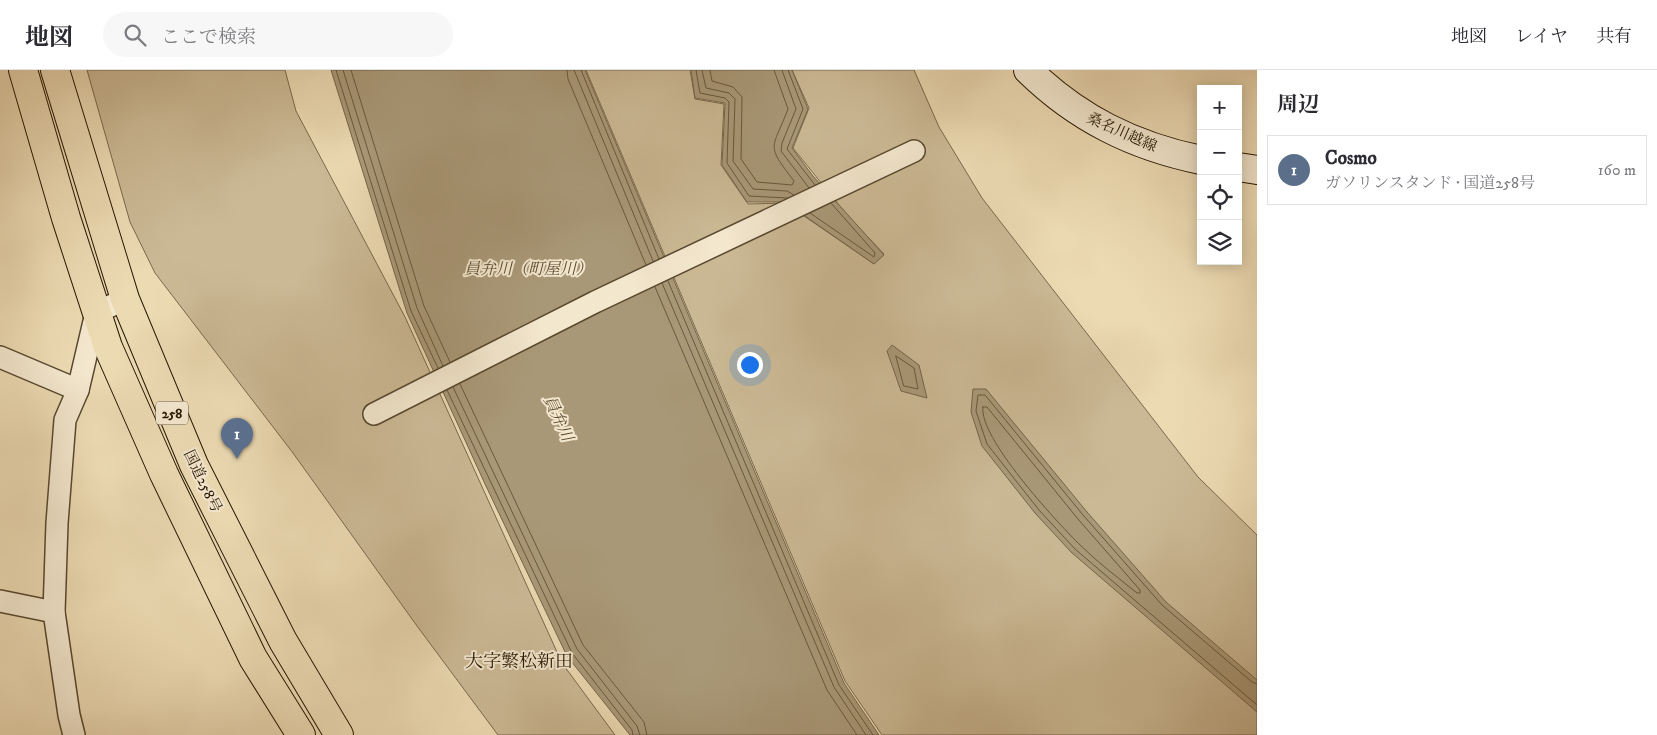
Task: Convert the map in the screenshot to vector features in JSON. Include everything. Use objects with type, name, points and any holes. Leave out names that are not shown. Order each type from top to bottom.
[{"type":"highway","name":"国道258号","points":[[23,70],[108,348],[164,474],[249,650],[301,735]]},
{"type":"highway","name":"国道258号","points":[[55,70],[125,300],[194,465],[283,642],[339,735]]},
{"type":"main road","name":"桑名川越線","points":[[1028,70],[1049,90],[1080,113],[1118,134],[1176,155],[1197,159]]},
{"type":"main road","points":[[1242,168],[1257,170]]},
{"type":"street","points":[[374,414],[595,302],[914,151]]},
{"type":"street","points":[[74,735],[69,715],[54,612],[56,523],[65,420],[78,390],[96,313],[125,300]]},
{"type":"street","points":[[0,357],[78,390]]},
{"type":"street","points":[[0,601],[54,612]]},
{"type":"shaded area","points":[[87,70],[285,70],[296,111],[405,317],[562,663],[615,735],[498,735],[293,453],[155,273],[130,222]]},
{"type":"shaded area","points":[[586,70],[690,70],[695,99],[724,104],[721,165],[748,204],[785,203],[874,264],[884,254],[847,215],[793,148],[809,108],[792,70],[914,70],[939,127],[982,198],[1198,477],[1257,535],[1257,735],[882,735],[845,681]]},
{"type":"water","name":"員弁川（町屋川）","points":[[331,70],[585,70],[844,683],[879,735],[630,735],[567,656],[485,484],[407,313]]},
{"type":"water","points":[[691,70],[792,70],[808,109],[792,148],[813,176],[884,255],[874,264],[785,202],[747,202],[722,165],[725,103],[695,98]]},
{"type":"water","points":[[892,345],[919,365],[927,398],[901,391],[887,351]]},
{"type":"water","points":[[973,389],[986,389],[1087,512],[1166,602],[1257,680],[1257,712],[1071,552],[1035,513],[982,446],[971,412]]},
{"type":"place","name":"Cosmo","points":[[237,459]]},
{"type":"district","name":"大字繁松新田","points":[[519,661]]},
{"type":"water label","name":"員弁川","points":[[559,418]]}]
